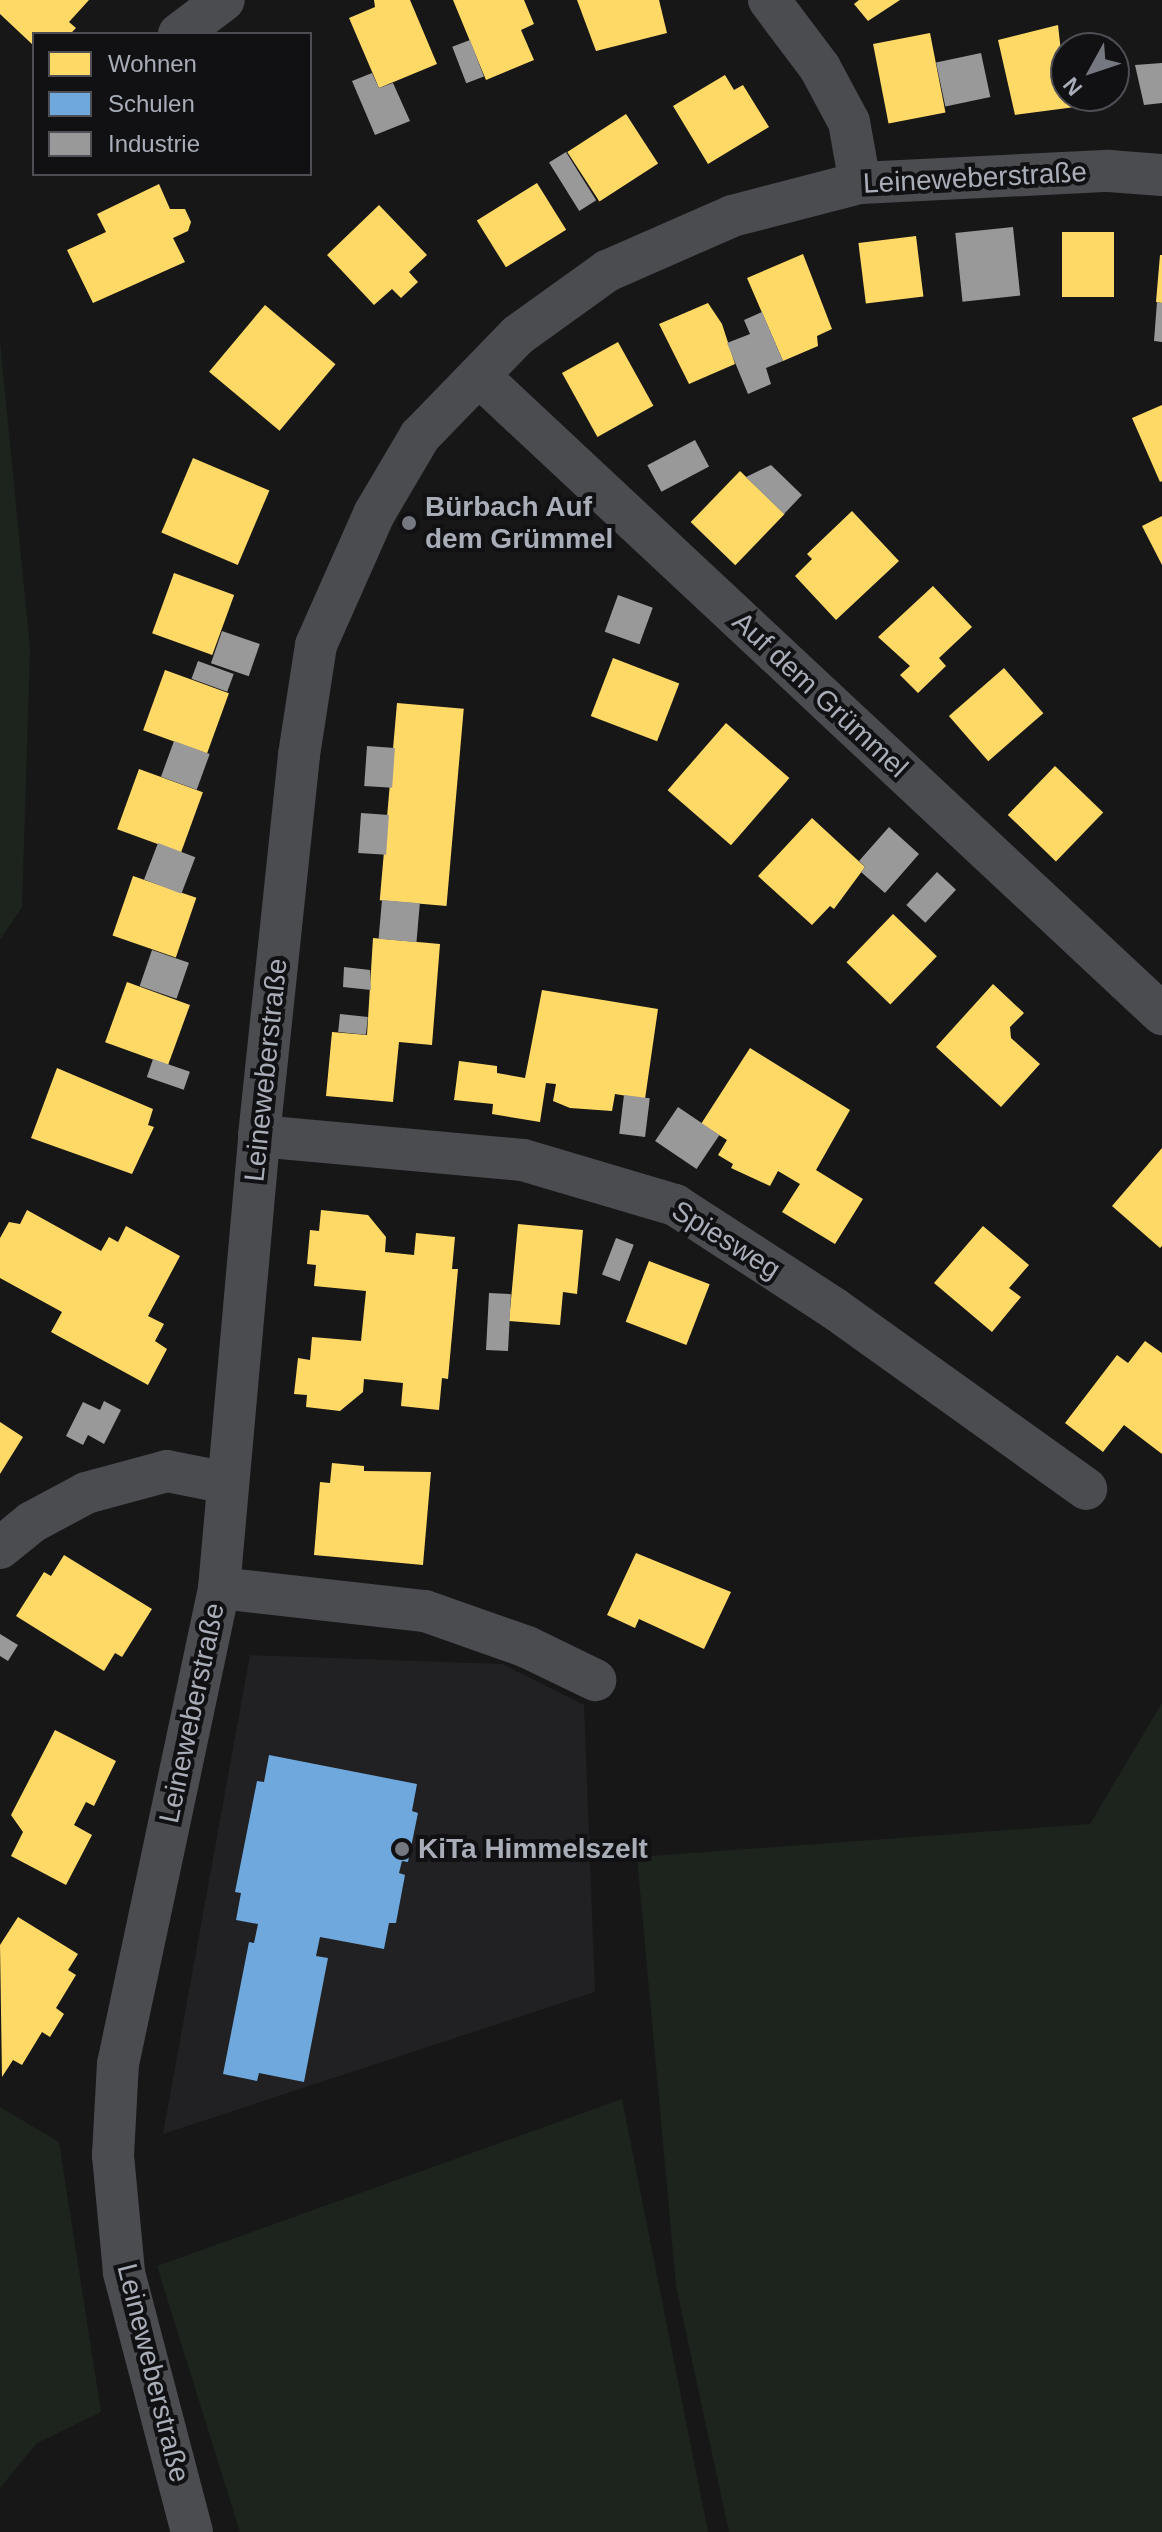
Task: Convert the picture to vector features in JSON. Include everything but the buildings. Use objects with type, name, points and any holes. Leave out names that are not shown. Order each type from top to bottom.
[{"type":"street","points":[[182,32],[224,0]]},
{"type":"street","points":[[769,0],[820,68],[849,122],[860,183]]},
{"type":"street","name":"Leineweberstraße","points":[[192,2532],[124,2272],[113,2155],[118,2064],[219,1588],[259,1136],[299,755],[316,645],[374,514],[420,436],[518,335],[607,271],[732,216],[860,183],[1109,171],[1162,175]]},
{"type":"street","name":"Auf dem Grümmel","points":[[479,376],[1162,1014]]},
{"type":"street","name":"Spiesweg","points":[[259,1136],[523,1160],[675,1205],[835,1309],[1086,1489]]},
{"type":"street","points":[[0,1548],[32,1522],[86,1493],[167,1471],[227,1483]]},
{"type":"street","points":[[219,1588],[425,1611],[527,1647],[595,1680]]},
{"type":"shaded area","points":[[0,341],[30,649],[22,907],[0,940]]},
{"type":"shaded area","name":"KiTa Himmelszelt","points":[[250,1655],[502,1664],[584,1705],[595,1992],[163,2134]]},
{"type":"shaded area","points":[[1162,1703],[1162,2532],[729,2532],[676,2286],[637,1857],[1090,1824]]},
{"type":"shaded area","points":[[622,2099],[708,2532],[240,2532],[157,2266]]},
{"type":"shaded area","points":[[0,2107],[59,2142],[101,2412],[37,2443],[0,2488]]},
{"type":"place","name":"Bürbach Auf dem Grümmel","points":[[409,523]]},
{"type":"place","name":"KiTa Himmelszelt","points":[[402,1849]]}]
